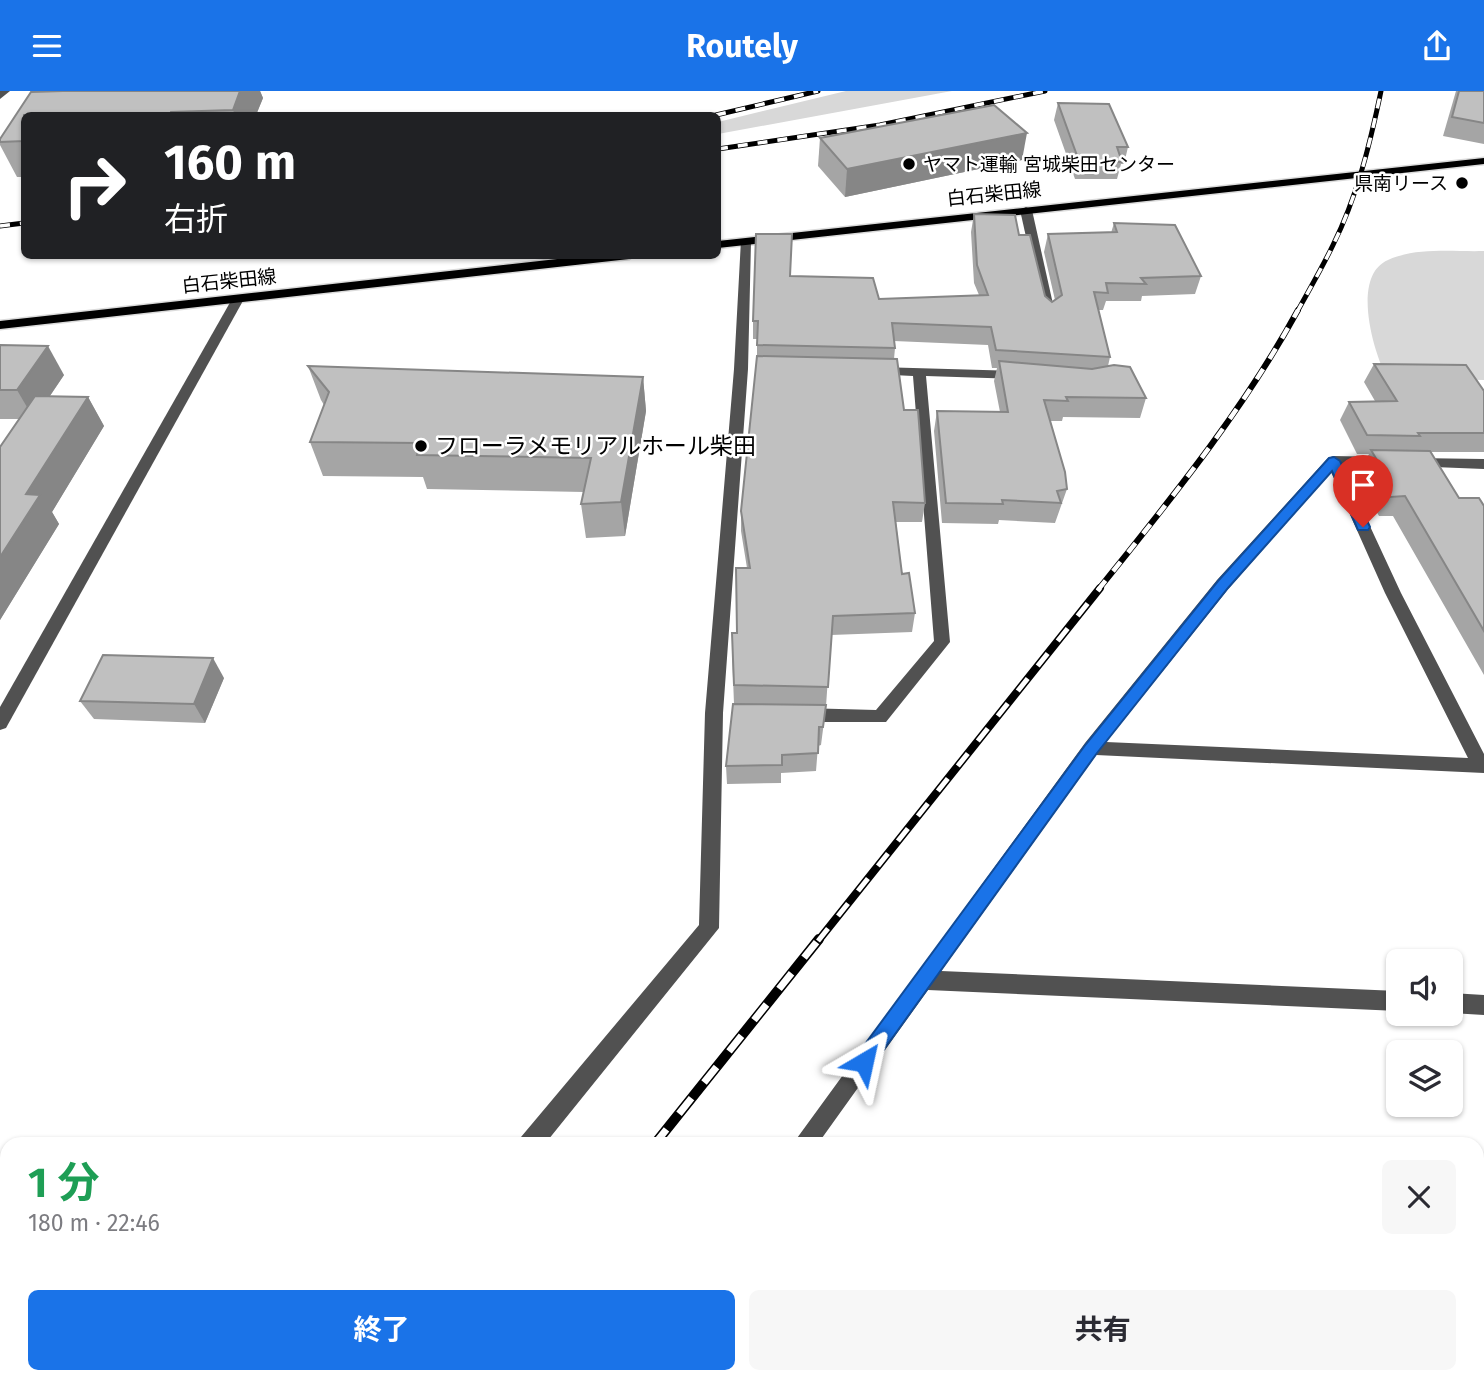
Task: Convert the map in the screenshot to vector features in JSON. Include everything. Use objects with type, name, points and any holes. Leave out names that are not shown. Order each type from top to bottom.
[{"type":"main road","name":"白石柴田線","points":[[721,246],[1484,161]]},
{"type":"main road","name":"白石柴田線","points":[[0,325],[593,259]]},
{"type":"street","points":[[0,96],[5,91]]},
{"type":"street","points":[[1026,210],[1049,313]]},
{"type":"street","points":[[536,1137],[709,928],[721,713],[748,369],[745,242]]},
{"type":"street","points":[[0,723],[238,299]]},
{"type":"street","points":[[864,371],[1038,377]]},
{"type":"street","points":[[784,715],[880,717],[942,642],[919,372]]},
{"type":"street","points":[[809,1137],[1091,748],[1223,584],[1334,461],[1484,464]]},
{"type":"street","points":[[1334,461],[1393,593],[1483,766]]},
{"type":"street","points":[[1091,748],[1483,766]]},
{"type":"street","points":[[924,980],[1386,1000]]},
{"type":"street","points":[[1463,1004],[1484,1005]]},
{"type":"shaded area","points":[[846,91],[952,91],[721,133],[721,121]]},
{"type":"shaded area","points":[[1484,251],[1484,380],[1387,378],[1376,350],[1368,315],[1370,281],[1377,269],[1388,260],[1411,253]]},
{"type":"building","points":[[240,91],[233,110],[21,112],[21,141],[0,142],[31,92]]},
{"type":"building","points":[[1459,91],[1484,91],[1484,123],[1452,117]]},
{"type":"building","points":[[1058,103],[1109,104],[1128,147],[1117,147],[1122,162],[1079,161]]},
{"type":"building","points":[[994,105],[1027,133],[847,169],[820,138]]},
{"type":"building","points":[[974,214],[1015,215],[1019,235],[1030,235],[1045,296],[1052,302],[1062,295],[1048,234],[1117,232],[1114,223],[1175,225],[1201,276],[1141,278],[1146,284],[1106,283],[1108,293],[1094,292],[1110,357],[996,350],[991,327],[892,323],[895,348],[757,345],[758,321],[753,321],[756,234],[792,234],[790,276],[873,278],[879,299],[988,295],[977,265]]},
{"type":"building","points":[[0,345],[48,346],[17,390],[0,390]]},
{"type":"building","points":[[757,356],[897,359],[904,410],[918,410],[925,503],[893,502],[902,574],[909,573],[915,613],[833,616],[828,687],[734,685],[732,633],[737,633],[736,568],[750,568],[741,511]]},
{"type":"building","points":[[999,361],[1092,369],[1114,365],[1130,367],[1146,398],[1066,397],[1068,401],[1044,400],[1065,472],[1067,489],[1057,491],[1061,503],[1002,500],[1003,504],[946,503],[937,411],[1008,412]]},
{"type":"building","points":[[1374,364],[1466,365],[1484,391],[1484,433],[1367,435],[1349,402],[1397,401]]},
{"type":"building","points":[[308,366],[643,377],[621,502],[581,504],[591,458],[417,455],[420,443],[310,442],[329,392]]},
{"type":"building","points":[[35,396],[88,397],[26,494],[40,495],[0,557],[0,447]]},
{"type":"building","points":[[1371,450],[1430,451],[1459,498],[1479,498],[1484,506],[1484,631],[1405,496],[1390,497],[1370,460],[1377,460]]},
{"type":"building","points":[[103,655],[213,658],[194,704],[80,701]]},
{"type":"building","points":[[733,704],[826,705],[823,727],[819,727],[818,753],[782,755],[782,765],[726,766]]},
{"type":"railway","points":[[721,114],[818,91]]},
{"type":"railway","points":[[721,149],[880,125],[1045,91]]},
{"type":"railway","points":[[1297,312],[1342,227],[1356,189],[1381,91]]},
{"type":"railway","points":[[0,226],[21,223]]},
{"type":"railway","points":[[1098,590],[1230,419],[1298,310]]},
{"type":"railway","points":[[818,941],[1100,588]]},
{"type":"railway","points":[[660,1137],[819,939]]},
{"type":"place","name":"ヤマト運輸 宮城柴田センター","points":[[909,164]]},
{"type":"place","name":"県南リース","points":[[1462,183]]},
{"type":"place","name":"フローラメモリアルホール柴田","points":[[421,446]]},
{"type":"route","points":[[864,1062],[1091,748],[1223,584],[1334,461],[1363,527]]}]
